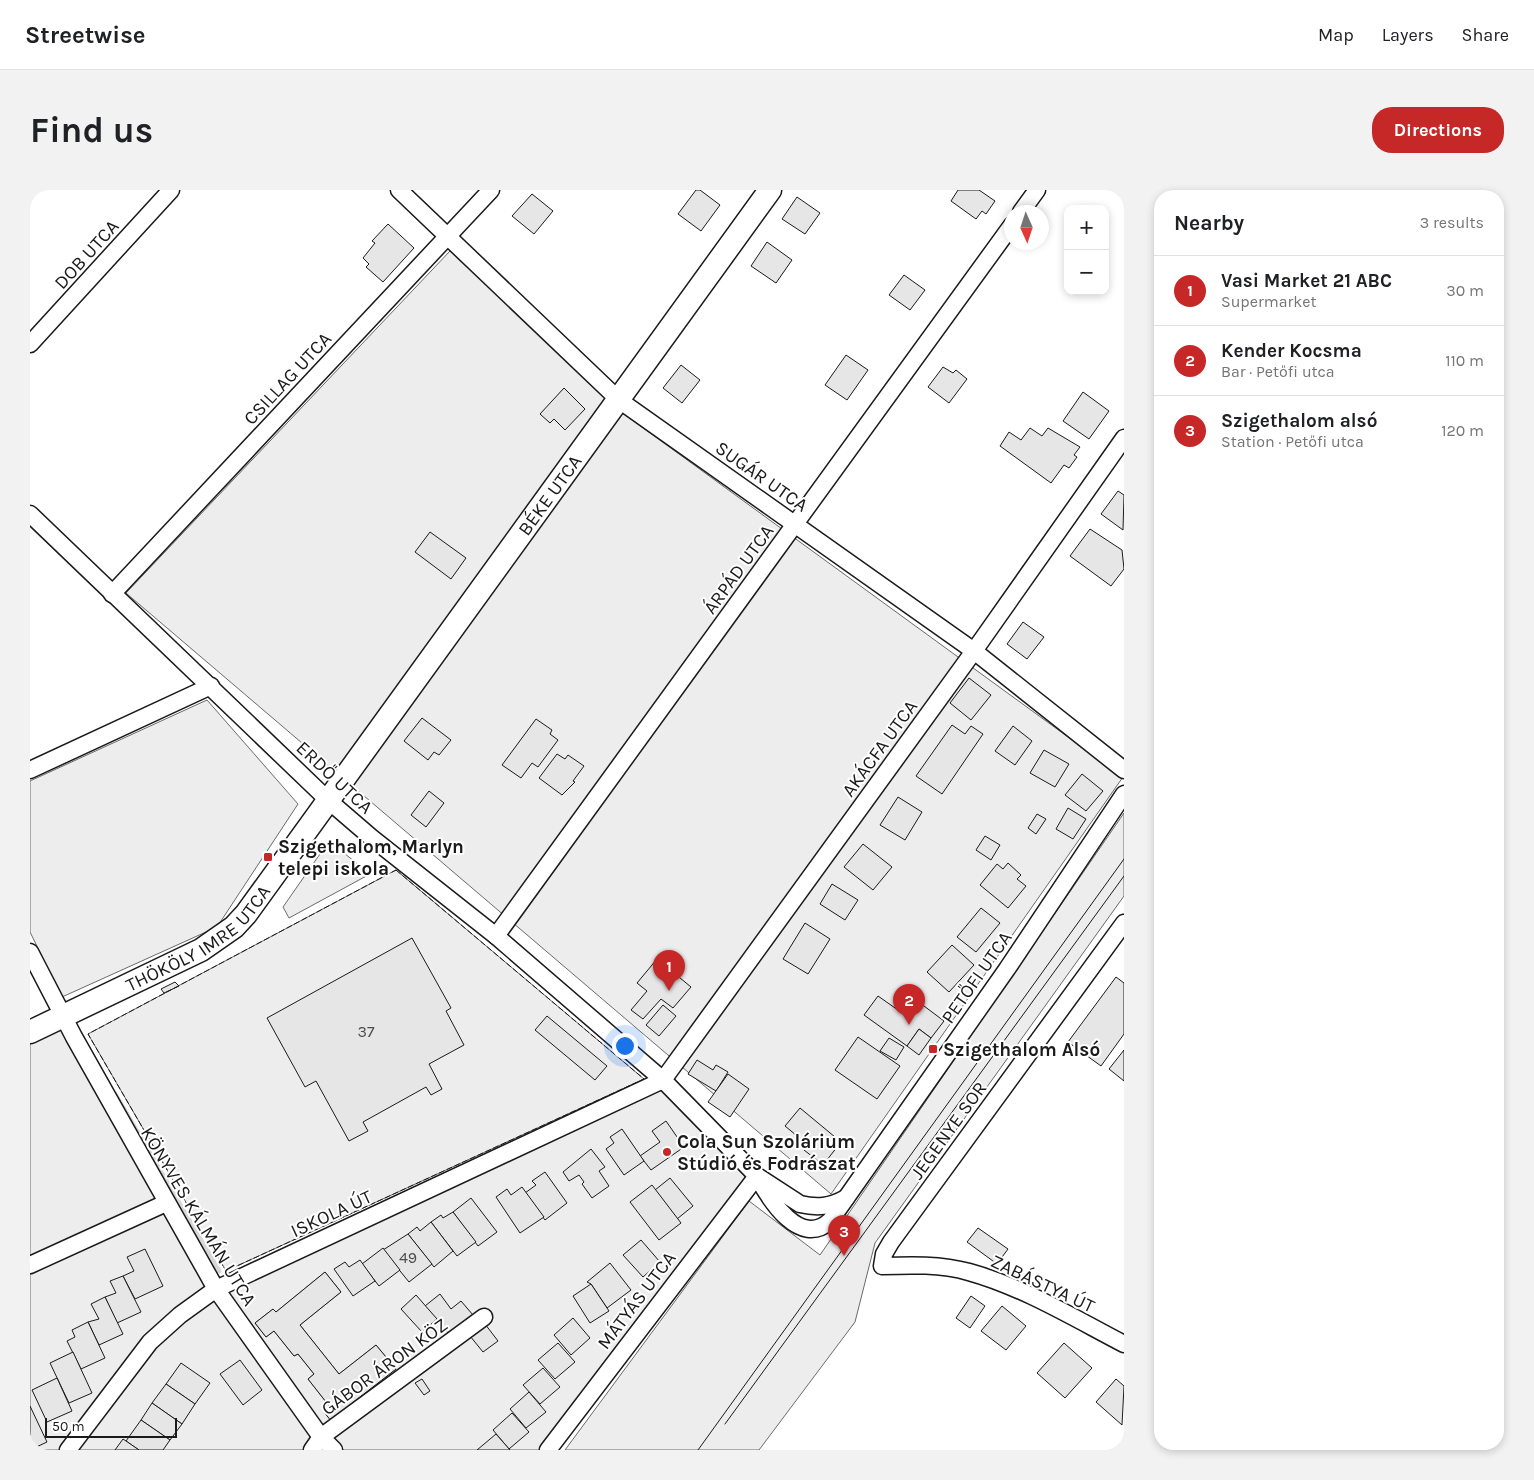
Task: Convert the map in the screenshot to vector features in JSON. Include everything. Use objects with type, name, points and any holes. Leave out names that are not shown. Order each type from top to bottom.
[{"type":"street","name":"DOB UTCA","points":[[30,344],[171,190]]},
{"type":"street","name":"SUGÁR UTCA","points":[[399,190],[619,400],[974,651],[1124,770]]},
{"type":"street","name":"CSILLAG UTCA","points":[[112,594],[491,190]]},
{"type":"street","name":"BÉKE UTCA","points":[[329,801],[770,190]]},
{"type":"street","points":[[1025,205],[1037,190]]},
{"type":"street","name":"ÁRPÁD UTCA","points":[[496,936],[1004,236]]},
{"type":"street","name":"AKÁCFA UTCA","points":[[664,1080],[974,651],[1124,438]]},
{"type":"street","name":"ERDŐ UTCA","points":[[30,514],[329,801],[372,838],[496,936],[664,1080],[757,1176],[800,1204],[827,1206],[846,1198]]},
{"type":"street","points":[[30,770],[211,686]]},
{"type":"street","name":"PETŐFI UTCA","points":[[826,1224],[1007,969],[1124,794]]},
{"type":"street","name":"THÖKÖLY IMRE UTCA","points":[[30,1032],[163,970],[201,950],[234,927],[329,801]]},
{"type":"street","name":"JEGENYE SOR","points":[[882,1266],[884,1254],[891,1242],[1124,923]]},
{"type":"street","name":"KÖNYVES KÁLMÁN UTCA","points":[[30,952],[62,1016],[216,1289],[321,1436],[334,1450]]},
{"type":"street","name":"ISKOLA ÚT","points":[[68,1450],[150,1342],[180,1315],[216,1289],[664,1080]]},
{"type":"street","name":"ERDŐ UTCA","points":[[757,1176],[775,1207],[792,1221],[806,1227],[826,1224]]},
{"type":"street","name":"MÁTYÁS UTCA","points":[[548,1450],[757,1176]]},
{"type":"street","points":[[30,1265],[166,1203]]},
{"type":"street","name":"ZABÁSTYA ÚT","points":[[882,1266],[918,1265],[967,1271],[1008,1285],[1124,1344]]},
{"type":"street","name":"GÁBOR ÁRON KÖZ","points":[[312,1450],[321,1436],[484,1317]]},
{"type":"shaded area","points":[[450,251],[624,414],[1123,777],[831,1194],[126,593]]},
{"type":"shaded area","points":[[207,700],[298,804],[217,927],[62,997],[30,932],[30,781]]},
{"type":"shaded area","points":[[1124,813],[1124,896],[875,1243],[855,1322],[759,1450],[565,1450],[749,1201],[820,1255]]},
{"type":"shaded area","points":[[329,841],[370,874],[289,918],[283,907]]},
{"type":"shaded area","points":[[396,870],[644,1079],[226,1271],[88,1034]]},
{"type":"shaded area","points":[[62,1017],[215,1289],[321,1436],[332,1427],[324,1431],[226,1293],[663,1080],[754,1179],[549,1450],[30,1450],[30,1032]],"holes":[[[325,1272],[341,1292],[300,1325],[339,1374],[376,1345],[396,1369],[346,1408],[350,1414],[335,1425],[324,1412],[330,1407],[308,1379],[314,1374],[298,1354],[294,1356],[274,1331],[266,1337],[255,1323],[273,1309],[276,1312]]]},
{"type":"building","points":[[696,190],[700,190],[720,205],[701,231],[678,214]]},
{"type":"building","points":[[958,190],[979,190],[995,201],[986,214],[982,211],[976,219],[951,201]]},
{"type":"building","points":[[532,194],[553,211],[534,234],[512,216]]},
{"type":"building","points":[[797,197],[820,213],[805,234],[782,219]]},
{"type":"building","points":[[388,224],[414,248],[383,282],[366,267],[369,264],[363,258],[375,243],[372,241]]},
{"type":"building","points":[[767,242],[792,260],[776,283],[751,266]]},
{"type":"building","points":[[904,275],[925,290],[910,310],[889,295]]},
{"type":"building","points":[[846,355],[868,370],[847,400],[825,385]]},
{"type":"building","points":[[681,365],[700,380],[682,403],[663,388]]},
{"type":"building","points":[[943,367],[953,373],[956,370],[967,379],[949,403],[928,387]]},
{"type":"building","points":[[564,388],[585,409],[565,430],[554,419],[550,423],[540,414]]},
{"type":"building","points":[[1083,392],[1109,411],[1089,439],[1063,421]]},
{"type":"building","points":[[1030,428],[1042,436],[1048,428],[1080,447],[1074,455],[1077,457],[1069,468],[1064,465],[1051,483],[1000,446],[1009,432],[1021,440]]},
{"type":"building","points":[[1118,491],[1124,495],[1123,530],[1101,514]]},
{"type":"building","points":[[1090,529],[1122,550],[1124,569],[1111,586],[1070,556]]},
{"type":"building","points":[[430,532],[466,558],[451,579],[415,552]]},
{"type":"building","points":[[1023,622],[1044,637],[1027,659],[1007,644]]},
{"type":"building","points":[[969,678],[991,695],[971,720],[950,703]]},
{"type":"building","points":[[422,718],[451,740],[439,755],[434,752],[428,760],[404,741]]},
{"type":"building","points":[[536,719],[552,730],[550,734],[558,740],[538,767],[532,763],[521,778],[502,765]]},
{"type":"building","points":[[952,725],[965,734],[971,726],[983,734],[942,794],[916,776]]},
{"type":"building","points":[[1013,726],[1032,741],[1015,765],[995,751]]},
{"type":"building","points":[[1044,750],[1069,764],[1055,787],[1030,773]]},
{"type":"building","points":[[557,754],[565,759],[568,755],[584,766],[573,781],[575,782],[562,795],[539,778]]},
{"type":"building","points":[[1082,774],[1103,791],[1086,811],[1065,795]]},
{"type":"building","points":[[429,791],[444,803],[426,827],[411,815]]},
{"type":"building","points":[[898,797],[922,812],[905,840],[880,825]]},
{"type":"building","points":[[1068,808],[1086,819],[1073,839],[1056,829]]},
{"type":"building","points":[[1037,814],[1046,819],[1036,834],[1028,828]]},
{"type":"building","points":[[985,836],[1000,845],[991,860],[976,850]]},
{"type":"building","points":[[863,844],[892,867],[873,890],[844,867]]},
{"type":"building","points":[[1008,863],[1021,875],[1017,879],[1026,886],[1008,908],[980,885],[997,864],[1003,869]]},
{"type":"building","points":[[832,884],[858,900],[845,920],[820,904]]},
{"type":"building","points":[[981,908],[1000,923],[976,952],[957,937]]},
{"type":"building","points":[[805,923],[830,939],[808,974],[783,959]]},
{"type":"building","points":[[412,938],[451,1008],[446,1011],[464,1045],[429,1064],[442,1089],[431,1095],[426,1087],[363,1122],[368,1131],[349,1141],[316,1081],[305,1087],[267,1018]]},
{"type":"building","points":[[952,945],[974,965],[949,992],[927,972]]},
{"type":"building","points":[[657,959],[691,987],[673,1008],[661,999],[643,1019],[631,1010],[647,991],[637,983]]},
{"type":"building","points":[[1116,977],[1124,983],[1124,1034],[1101,1066],[1068,1042]]},
{"type":"building","points":[[175,982],[179,986],[164,993],[161,989]]},
{"type":"building","points":[[878,996],[905,1015],[916,1000],[944,1021],[931,1038],[919,1029],[907,1046],[864,1015]]},
{"type":"building","points":[[663,1005],[676,1016],[659,1036],[646,1025]]},
{"type":"building","points":[[547,1016],[607,1066],[595,1080],[535,1030]]},
{"type":"building","points":[[919,1029],[931,1038],[919,1055],[907,1046]]},
{"type":"building","points":[[858,1037],[900,1066],[877,1099],[835,1070]]},
{"type":"building","points":[[889,1038],[904,1047],[896,1060],[880,1051]]},
{"type":"building","points":[[1124,1050],[1124,1081],[1109,1069]]},
{"type":"building","points":[[697,1060],[713,1070],[716,1065],[728,1072],[716,1091],[688,1074]]},
{"type":"building","points":[[728,1074],[749,1089],[730,1117],[708,1102]]},
{"type":"building","points":[[800,1108],[841,1142],[823,1165],[804,1150],[808,1145],[785,1126]]},
{"type":"building","points":[[666,1121],[684,1147],[651,1170],[640,1156],[660,1142],[652,1131]]},
{"type":"building","points":[[622,1129],[644,1161],[624,1175],[606,1149],[614,1143],[610,1137]]},
{"type":"building","points":[[591,1149],[605,1167],[599,1171],[609,1186],[592,1198],[582,1184],[584,1182],[579,1175],[569,1181],[563,1172]]},
{"type":"building","points":[[545,1172],[567,1203],[545,1220],[525,1193],[536,1185],[532,1181]]},
{"type":"building","points":[[670,1178],[693,1206],[677,1219],[655,1190]]},
{"type":"building","points":[[652,1185],[681,1223],[659,1240],[630,1202]]},
{"type":"building","points":[[522,1187],[544,1217],[520,1233],[496,1197],[507,1189],[511,1195]]},
{"type":"building","points":[[471,1198],[497,1232],[478,1246],[453,1212]]},
{"type":"building","points":[[453,1212],[476,1242],[457,1256],[431,1222],[441,1215],[443,1218]]},
{"type":"building","points":[[431,1222],[453,1251],[434,1267],[408,1234],[417,1227],[420,1231]]},
{"type":"building","points":[[978,1228],[1008,1249],[997,1264],[967,1242]]},
{"type":"building","points":[[408,1234],[432,1264],[409,1282],[383,1250]]},
{"type":"building","points":[[641,1240],[660,1262],[643,1277],[623,1255]]},
{"type":"building","points":[[383,1248],[400,1270],[379,1286],[362,1264]]},
{"type":"building","points":[[145,1249],[163,1286],[135,1299],[123,1276],[134,1271],[127,1257]]},
{"type":"building","points":[[360,1260],[375,1281],[353,1296],[334,1269],[345,1262],[349,1267]]},
{"type":"building","points":[[610,1263],[631,1290],[607,1308],[591,1284],[587,1282]]},
{"type":"building","points":[[325,1272],[341,1292],[300,1325],[339,1374],[376,1345],[396,1369],[346,1408],[335,1426],[324,1412],[330,1407],[308,1379],[314,1374],[298,1354],[294,1356],[274,1331],[266,1337],[255,1323],[273,1309],[276,1312]]},
{"type":"building","points":[[123,1276],[141,1312],[117,1323],[105,1297],[116,1293],[110,1281]]},
{"type":"building","points":[[591,1284],[609,1311],[590,1323],[573,1296]]},
{"type":"building","points":[[440,1294],[451,1309],[461,1301],[473,1315],[448,1333],[425,1306]]},
{"type":"building","points":[[416,1295],[437,1319],[422,1332],[401,1309]]},
{"type":"building","points":[[971,1296],[985,1306],[970,1328],[956,1318]]},
{"type":"building","points":[[105,1297],[123,1334],[99,1345],[88,1322],[99,1319],[91,1304]]},
{"type":"building","points":[[1002,1306],[1026,1326],[1006,1350],[981,1331]]},
{"type":"building","points":[[573,1318],[590,1338],[571,1355],[554,1335]]},
{"type":"building","points":[[88,1322],[105,1358],[81,1369],[67,1341],[75,1337],[72,1330]]},
{"type":"building","points":[[485,1324],[498,1341],[483,1352],[470,1336]]},
{"type":"building","points":[[558,1343],[575,1362],[555,1379],[538,1360]]},
{"type":"building","points":[[1064,1343],[1092,1368],[1065,1398],[1037,1373]]},
{"type":"building","points":[[73,1352],[92,1393],[69,1403],[50,1363]]},
{"type":"building","points":[[240,1360],[262,1390],[243,1405],[220,1374]]},
{"type":"building","points":[[181,1363],[210,1383],[195,1404],[166,1384]]},
{"type":"building","points":[[543,1368],[560,1387],[540,1404],[523,1385]]},
{"type":"building","points":[[57,1378],[72,1411],[47,1422],[32,1390]]},
{"type":"building","points":[[422,1379],[430,1391],[424,1395],[415,1383]]},
{"type":"building","points":[[1116,1379],[1124,1386],[1122,1425],[1096,1402]]},
{"type":"building","points":[[166,1384],[195,1404],[182,1424],[152,1403]]},
{"type":"building","points":[[529,1392],[546,1412],[526,1428],[510,1409]]},
{"type":"building","points":[[152,1403],[182,1424],[170,1440],[141,1420]]},
{"type":"building","points":[[30,1406],[47,1442],[30,1450]]},
{"type":"building","points":[[512,1413],[529,1432],[509,1449],[493,1430]]},
{"type":"building","points":[[141,1420],[170,1440],[163,1450],[139,1450],[126,1441]]},
{"type":"building","points":[[496,1434],[510,1450],[477,1450]]},
{"type":"building","points":[[123,1439],[126,1441],[139,1450],[115,1450]]},
{"type":"waterway","points":[[115,1094],[219,1271]]},
{"type":"tram line","points":[[698,1450],[1124,859]]},
{"type":"tram line","points":[[725,1424],[1124,876]]},
{"type":"fence","points":[[396,870],[644,1079],[226,1271],[88,1034],[396,870]]},
{"type":"place","name":"Szigethalom, Marlyn telepi iskola","points":[[268,857]]},
{"type":"place","name":"Vasi Market 21 ABC","points":[[669,991]]},
{"type":"place","name":"Kender Kocsma","points":[[909,1025]]},
{"type":"place","name":"Szigethalom Alsó","points":[[933,1049]]},
{"type":"place","name":"Cola Sun Szolárium Stúdió és Fodrászat","points":[[667,1152]]},
{"type":"place","name":"Szigethalom alsó","points":[[844,1256]]}]
